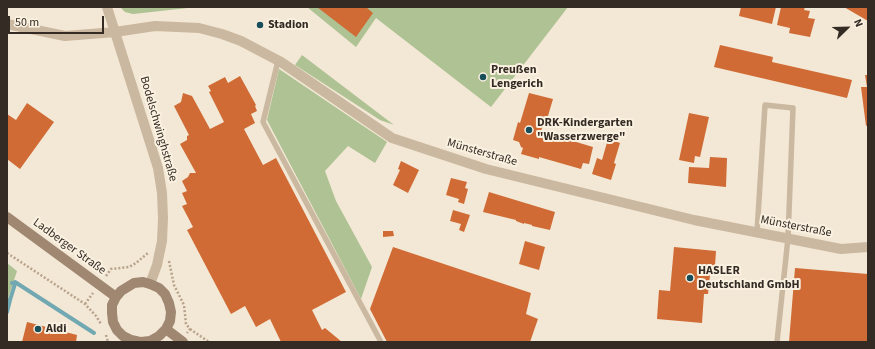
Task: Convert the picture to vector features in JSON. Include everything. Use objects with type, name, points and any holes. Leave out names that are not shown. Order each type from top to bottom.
[{"type":"main road","name":"Ladberger Straße","points":[[7,217],[116,297]]},
{"type":"main road","points":[[143,282],[150,284],[159,288],[165,294],[170,303],[170,321],[166,329],[159,336],[150,341],[136,342],[123,336],[117,330],[113,322],[112,305],[116,297],[127,286],[134,283],[143,282]]},
{"type":"main road","points":[[166,329],[183,342]]},
{"type":"street","name":"Bodelschwinghstraße","points":[[107,7],[151,144],[158,168],[162,193],[162,241],[157,265],[150,284]]},
{"type":"street","name":"Münsterstraße","points":[[7,24],[65,36],[115,32],[155,26],[199,28],[241,41],[278,61],[392,138],[486,169],[694,220],[842,249],[868,247]]},
{"type":"lane","points":[[278,61],[263,122],[381,342]]},
{"type":"lane","points":[[757,232],[765,105],[793,108],[788,238],[778,342]]},
{"type":"path","points":[[7,253],[85,304],[102,325],[108,342]]},
{"type":"path","points":[[85,304],[111,269],[128,267],[143,259]]},
{"type":"path","points":[[190,329],[209,342]]},
{"type":"green space","points":[[120,7],[197,7],[133,14],[125,12]]},
{"type":"green space","name":"Preußen Lengerich","points":[[307,7],[568,7],[491,107],[376,18],[356,47]]},
{"type":"green space","points":[[302,55],[394,125],[380,120],[295,65]]},
{"type":"green space","points":[[279,69],[387,142],[375,163],[348,146],[325,171],[336,201],[372,267],[361,299],[267,120]]},
{"type":"green space","points":[[7,263],[17,271],[7,302]]},
{"type":"building","points":[[317,7],[366,7],[373,13],[356,37]]},
{"type":"building","points":[[741,7],[776,7],[772,24],[739,16]]},
{"type":"building","points":[[781,7],[805,7],[804,10],[810,11],[808,18],[815,19],[810,37],[789,33],[790,28],[777,25]]},
{"type":"building","points":[[844,7],[868,7],[868,21]]},
{"type":"building","points":[[720,45],[773,57],[772,62],[852,80],[847,98],[714,67]]},
{"type":"building","points":[[865,75],[868,75],[868,125],[866,126],[861,87],[867,87]]},
{"type":"building","points":[[240,76],[256,105],[257,111],[251,114],[255,123],[244,129],[263,165],[276,158],[346,292],[312,310],[322,330],[325,328],[342,342],[281,342],[270,319],[256,327],[245,306],[231,314],[187,230],[193,227],[182,206],[187,204],[182,193],[187,191],[182,181],[188,177],[190,173],[196,173],[180,144],[187,140],[187,136],[189,135],[174,106],[181,102],[183,93],[192,96],[210,129],[224,122],[209,92],[211,91],[208,86],[225,77],[228,83]]},
{"type":"building","name":"DRK-Kindergarten \"Wasserzwerge\"","points":[[529,93],[553,99],[545,126],[543,125],[540,134],[552,137],[553,135],[593,147],[589,164],[583,163],[581,169],[539,157],[539,159],[521,154],[523,148],[519,142],[513,140]]},
{"type":"building","points":[[27,103],[54,122],[20,169],[7,159],[7,114],[16,120]]},
{"type":"building","points":[[689,113],[709,117],[700,157],[695,156],[694,163],[679,160]]},
{"type":"building","points":[[608,139],[620,143],[611,180],[592,174],[597,158],[602,160]]},
{"type":"building","points":[[710,157],[727,158],[726,187],[688,183],[689,167],[709,168]]},
{"type":"building","points":[[401,161],[419,170],[408,193],[393,185],[400,170],[398,169]]},
{"type":"building","points":[[451,178],[467,182],[465,188],[468,189],[464,204],[458,202],[459,199],[446,195]]},
{"type":"building","points":[[489,192],[555,212],[550,230],[483,212]]},
{"type":"building","points":[[453,210],[470,215],[464,232],[459,230],[461,224],[450,221]]},
{"type":"building","points":[[383,231],[393,231],[394,236],[383,237]]},
{"type":"building","points":[[525,241],[545,247],[539,270],[519,264]]},
{"type":"building","points":[[393,247],[531,293],[526,314],[538,319],[530,342],[387,342],[370,309]]},
{"type":"building","name":"HASLER Deutschland GmbH","points":[[674,247],[716,251],[715,266],[711,265],[708,294],[704,294],[702,323],[657,319],[659,290],[670,291]]},
{"type":"building","points":[[795,268],[868,274],[868,342],[789,342]]},
{"type":"building","name":"Aldi","points":[[27,322],[77,335],[76,342],[22,342]]},
{"type":"waterway","points":[[12,283],[15,284],[15,282],[94,333]]},
{"type":"waterway","points":[[7,300],[10,300],[15,284]]},
{"type":"waterway","points":[[7,312],[10,300]]},
{"type":"place","name":"Stadion","points":[[260,25]]},
{"type":"place","name":"Preußen Lengerich","points":[[483,77]]},
{"type":"place","name":"DRK-Kindergarten \"Wasserzwerge\"","points":[[529,130]]},
{"type":"place","name":"HASLER Deutschland GmbH","points":[[690,278]]},
{"type":"place","name":"Aldi","points":[[38,329]]}]
